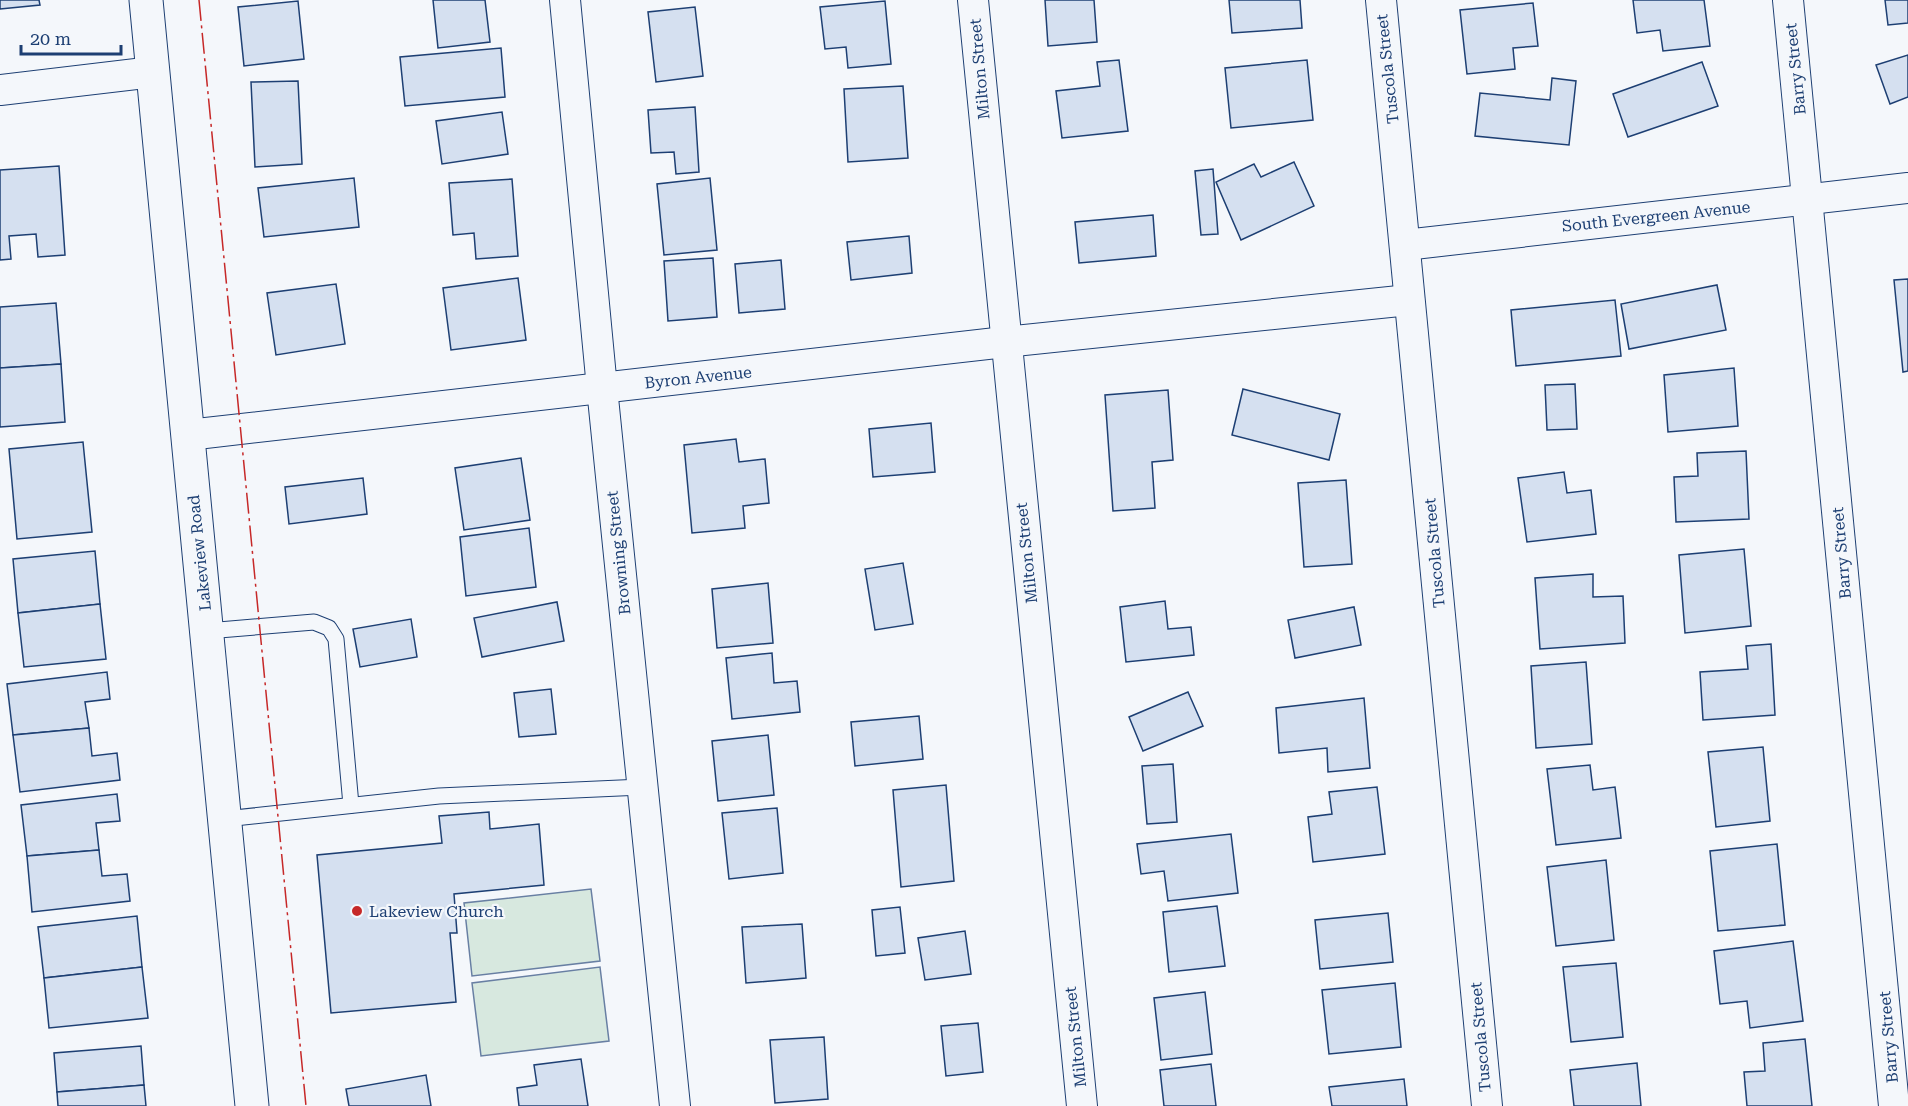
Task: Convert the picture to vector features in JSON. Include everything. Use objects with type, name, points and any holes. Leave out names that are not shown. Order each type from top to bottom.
[{"type":"street","name":"Lakeview Road","points":[[146,0],[252,1106]]},
{"type":"street","name":"Browning Street","points":[[565,0],[675,1106]]},
{"type":"street","name":"Milton Street","points":[[973,0],[1082,1106]]},
{"type":"street","name":"Tuscola Street","points":[[1381,0],[1487,1106]]},
{"type":"street","name":"Barry Street","points":[[1788,0],[1894,1106]]},
{"type":"street","points":[[0,90],[153,72]]},
{"type":"street","name":"South Evergreen Avenue","points":[[1405,245],[1908,188]]},
{"type":"street","name":"Byron Avenue","points":[[188,435],[1005,342],[1409,300]]},
{"type":"lane","points":[[207,631],[314,622],[329,628],[336,639],[351,805]]},
{"type":"lane","points":[[225,819],[439,796],[642,787]]},
{"type":"shaded area","points":[[591,889],[600,961],[472,976],[464,903]]},
{"type":"shaded area","points":[[600,967],[609,1041],[481,1056],[472,983]]},
{"type":"building","points":[[0,0],[39,0],[40,5],[0,9]]},
{"type":"building","points":[[433,0],[485,0],[490,42],[438,48]]},
{"type":"building","points":[[1045,0],[1094,0],[1097,42],[1048,46]]},
{"type":"building","points":[[1229,0],[1300,0],[1302,28],[1232,33]]},
{"type":"building","points":[[1633,0],[1704,0],[1710,46],[1663,51],[1660,30],[1637,33]]},
{"type":"building","points":[[1885,0],[1908,0],[1908,23],[1888,25]]},
{"type":"building","points":[[298,1],[304,59],[244,66],[238,7]]},
{"type":"building","points":[[885,1],[891,64],[848,68],[846,47],[825,49],[820,7]]},
{"type":"building","points":[[1533,3],[1538,46],[1513,48],[1515,69],[1467,74],[1460,10]]},
{"type":"building","points":[[695,7],[703,76],[656,82],[648,12]]},
{"type":"building","points":[[501,48],[505,97],[405,106],[400,57]]},
{"type":"building","points":[[1908,55],[1908,97],[1890,104],[1876,65]]},
{"type":"building","points":[[1119,60],[1128,131],[1062,138],[1056,91],[1100,86],[1097,62]]},
{"type":"building","points":[[1307,60],[1313,120],[1231,128],[1225,68]]},
{"type":"building","points":[[1702,62],[1718,106],[1628,137],[1613,94]]},
{"type":"building","points":[[1552,78],[1576,81],[1569,145],[1475,136],[1480,93],[1550,100]]},
{"type":"building","points":[[298,81],[302,164],[255,167],[251,82]]},
{"type":"building","points":[[903,86],[908,158],[848,162],[844,89]]},
{"type":"building","points":[[695,107],[699,172],[676,174],[674,152],[651,153],[648,110]]},
{"type":"building","points":[[502,112],[508,154],[442,164],[436,121]]},
{"type":"building","points":[[1294,162],[1314,206],[1241,240],[1216,182],[1254,164],[1261,177]]},
{"type":"building","points":[[59,166],[65,255],[38,257],[36,234],[9,236],[11,259],[0,260],[0,170]]},
{"type":"building","points":[[1213,169],[1218,234],[1201,235],[1195,171]]},
{"type":"building","points":[[354,178],[359,227],[264,237],[258,188]]},
{"type":"building","points":[[710,178],[717,250],[664,255],[657,184]]},
{"type":"building","points":[[512,179],[518,256],[476,259],[474,233],[453,235],[449,183]]},
{"type":"building","points":[[1153,215],[1156,256],[1079,263],[1075,222]]},
{"type":"building","points":[[909,236],[912,273],[851,280],[847,242]]},
{"type":"building","points":[[713,258],[717,317],[668,321],[664,261]]},
{"type":"building","points":[[781,260],[785,309],[739,313],[735,264]]},
{"type":"building","points":[[518,278],[526,340],[451,350],[443,288]]},
{"type":"building","points":[[1908,279],[1908,371],[1903,372],[1894,280]]},
{"type":"building","points":[[336,284],[345,344],[276,355],[267,293]]},
{"type":"building","points":[[1717,285],[1726,330],[1629,349],[1621,304]]},
{"type":"building","points":[[1615,300],[1621,356],[1516,366],[1511,310]]},
{"type":"building","points":[[56,303],[61,364],[0,368],[0,307]]},
{"type":"building","points":[[61,364],[65,422],[0,427],[0,368]]},
{"type":"building","points":[[1734,368],[1738,426],[1668,432],[1664,375]]},
{"type":"building","points":[[1575,384],[1577,429],[1547,430],[1545,385]]},
{"type":"building","points":[[1243,389],[1340,414],[1329,460],[1232,435]]},
{"type":"building","points":[[1168,390],[1173,460],[1152,462],[1155,508],[1113,511],[1105,395]]},
{"type":"building","points":[[931,423],[935,472],[873,477],[869,429]]},
{"type":"building","points":[[736,439],[739,462],[765,459],[769,503],[743,506],[745,528],[692,533],[684,445]]},
{"type":"building","points":[[83,442],[92,532],[17,539],[9,449]]},
{"type":"building","points":[[1746,451],[1749,519],[1676,522],[1674,477],[1698,476],[1697,453]]},
{"type":"building","points":[[521,458],[530,520],[464,530],[455,468]]},
{"type":"building","points":[[1564,472],[1567,493],[1591,490],[1596,534],[1527,542],[1518,478]]},
{"type":"building","points":[[363,478],[367,514],[289,524],[285,487]]},
{"type":"building","points":[[1346,480],[1352,564],[1304,567],[1298,483]]},
{"type":"building","points":[[529,528],[536,587],[466,596],[460,537]]},
{"type":"building","points":[[1744,549],[1751,626],[1685,633],[1679,555]]},
{"type":"building","points":[[95,551],[100,604],[18,613],[13,559]]},
{"type":"building","points":[[903,563],[913,624],[875,630],[865,569]]},
{"type":"building","points":[[1593,574],[1593,597],[1623,596],[1625,643],[1540,649],[1535,578]]},
{"type":"building","points":[[768,583],[773,643],[717,648],[712,589]]},
{"type":"building","points":[[1165,601],[1168,629],[1191,627],[1194,655],[1126,662],[1120,607]]},
{"type":"building","points":[[557,602],[564,641],[482,657],[474,618]]},
{"type":"building","points":[[100,604],[106,659],[24,667],[18,613]]},
{"type":"building","points":[[1354,607],[1361,645],[1295,658],[1288,620]]},
{"type":"building","points":[[411,619],[417,657],[360,667],[353,629]]},
{"type":"building","points":[[1771,644],[1775,715],[1703,720],[1700,672],[1748,669],[1746,646]]},
{"type":"building","points":[[772,653],[774,683],[797,681],[800,712],[732,719],[726,658]]},
{"type":"building","points":[[1586,662],[1592,744],[1536,748],[1531,666]]},
{"type":"building","points":[[107,672],[110,699],[85,702],[89,728],[13,735],[7,684]]},
{"type":"building","points":[[551,689],[556,734],[519,737],[514,693]]},
{"type":"building","points":[[1188,692],[1203,726],[1143,751],[1129,717]]},
{"type":"building","points":[[1364,698],[1370,768],[1328,772],[1327,748],[1279,753],[1276,708]]},
{"type":"building","points":[[919,716],[923,759],[855,766],[851,722]]},
{"type":"building","points":[[89,728],[92,756],[117,753],[120,780],[20,792],[13,735]]},
{"type":"building","points":[[768,735],[774,795],[718,801],[712,741]]},
{"type":"building","points":[[1763,747],[1770,821],[1716,827],[1708,752]]},
{"type":"building","points":[[1173,764],[1177,822],[1147,824],[1142,766]]},
{"type":"building","points":[[1590,765],[1593,790],[1615,787],[1621,838],[1556,845],[1547,769]]},
{"type":"building","points":[[946,785],[954,881],[901,887],[893,790]]},
{"type":"building","points":[[1377,787],[1385,854],[1313,862],[1308,817],[1332,814],[1329,792]]},
{"type":"building","points":[[117,794],[120,821],[96,823],[99,850],[27,856],[21,805]]},
{"type":"building","points":[[777,808],[783,873],[729,879],[722,813]]},
{"type":"building","points":[[489,812],[490,829],[539,824],[544,885],[454,894],[457,933],[450,933],[456,1002],[331,1013],[317,855],[442,843],[439,816]]},
{"type":"building","points":[[1231,834],[1238,893],[1168,901],[1164,871],[1141,874],[1137,844]]},
{"type":"building","points":[[1777,844],[1785,925],[1718,931],[1710,851]]},
{"type":"building","points":[[99,850],[102,876],[127,874],[130,901],[32,912],[27,856]]},
{"type":"building","points":[[1606,860],[1614,940],[1556,946],[1547,867]]},
{"type":"building","points":[[1217,906],[1225,966],[1169,972],[1163,912]]},
{"type":"building","points":[[900,907],[905,953],[876,956],[872,910]]},
{"type":"building","points":[[1388,913],[1393,962],[1320,969],[1315,920]]},
{"type":"building","points":[[137,916],[142,967],[44,978],[38,927]]},
{"type":"building","points":[[802,924],[806,978],[746,983],[742,927]]},
{"type":"building","points":[[965,931],[971,974],[925,980],[918,938]]},
{"type":"building","points":[[1793,941],[1803,1021],[1750,1028],[1747,1001],[1720,1004],[1714,951]]},
{"type":"building","points":[[1616,963],[1623,1037],[1571,1042],[1563,967]]},
{"type":"building","points":[[142,967],[148,1018],[49,1028],[44,978]]},
{"type":"building","points":[[1395,983],[1401,1047],[1329,1054],[1322,990]]},
{"type":"building","points":[[1205,992],[1212,1054],[1161,1060],[1154,998]]},
{"type":"building","points":[[978,1023],[983,1072],[946,1076],[941,1026]]},
{"type":"building","points":[[824,1037],[828,1099],[775,1103],[770,1040]]},
{"type":"building","points":[[1805,1039],[1812,1106],[1747,1106],[1744,1072],[1765,1071],[1763,1043]]},
{"type":"building","points":[[141,1046],[144,1085],[57,1092],[54,1053]]},
{"type":"building","points":[[581,1059],[588,1106],[519,1106],[517,1088],[537,1085],[534,1065]]},
{"type":"building","points":[[1637,1063],[1641,1106],[1574,1106],[1570,1070]]},
{"type":"building","points":[[1211,1064],[1216,1106],[1164,1106],[1160,1070]]},
{"type":"building","points":[[426,1075],[431,1106],[349,1106],[346,1089]]},
{"type":"building","points":[[1404,1079],[1407,1106],[1332,1106],[1329,1087]]},
{"type":"building","points":[[144,1085],[146,1106],[58,1106],[57,1092]]},
{"type":"power","points":[[199,0],[306,1106]]},
{"type":"place","name":"Lakeview Church","points":[[357,911]]}]
